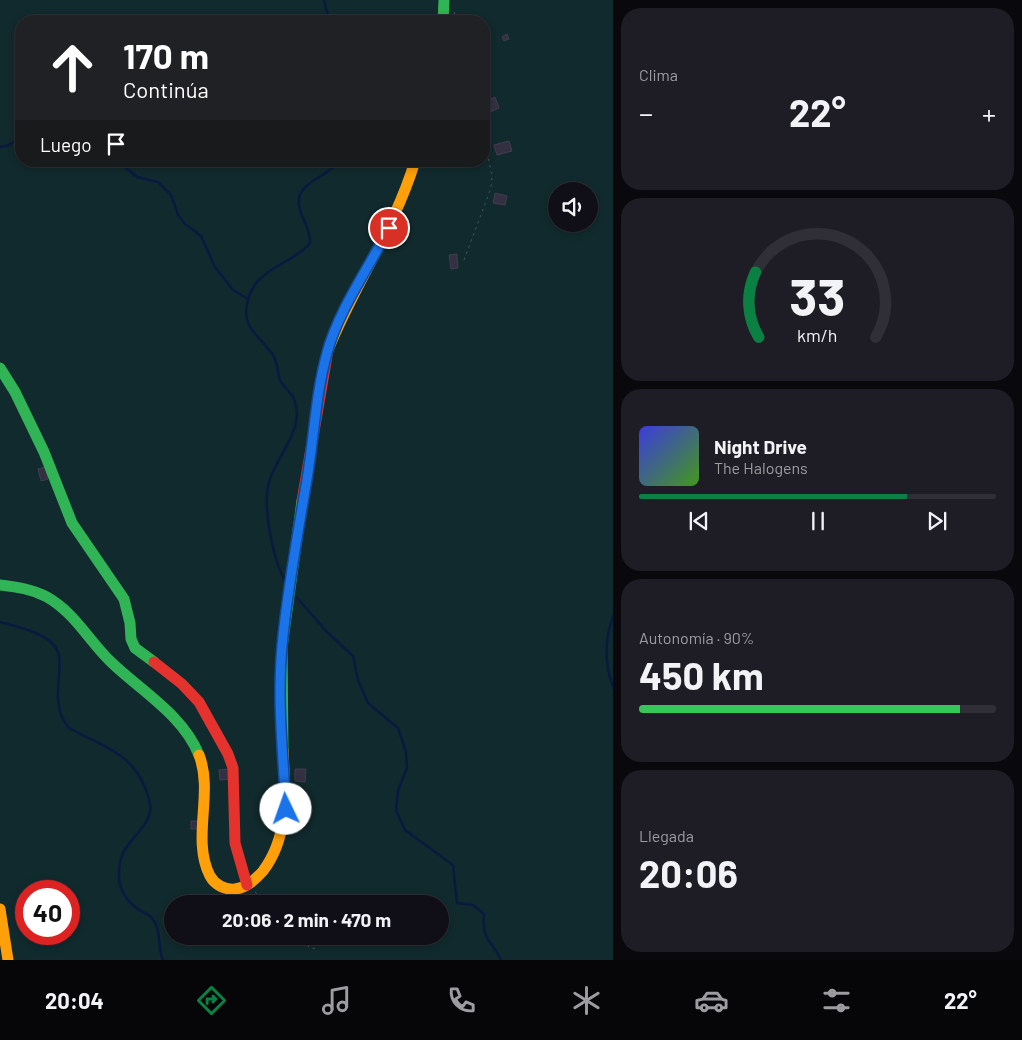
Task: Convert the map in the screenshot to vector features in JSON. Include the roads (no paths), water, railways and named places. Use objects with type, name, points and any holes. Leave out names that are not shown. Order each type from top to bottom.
[{"type":"street","points":[[443,15],[444,0]]},
{"type":"street","points":[[0,585],[31,589],[50,598],[71,616],[110,661],[182,726],[196,749],[204,769],[203,847],[209,874],[218,886],[225,889],[237,889],[248,885],[264,871],[272,858],[279,842],[286,809],[281,699],[282,647],[291,590],[297,527],[327,353],[340,320],[405,194],[413,167]]},
{"type":"street","points":[[0,368],[15,392],[44,452],[63,505],[72,523],[124,599],[134,648],[182,684],[199,702],[228,754],[233,768],[235,843],[248,885]]},
{"type":"street","points":[[0,910],[8,960]]},
{"type":"waterway","points":[[324,0],[328,15]]},
{"type":"waterway","points":[[0,147],[15,141]]},
{"type":"waterway","points":[[125,167],[137,177],[158,182],[171,195],[178,215],[185,224],[201,236],[215,267],[233,290],[248,299]]},
{"type":"waterway","points":[[286,582],[281,573],[273,547],[267,502],[270,479],[294,430],[297,410],[293,396],[280,380],[273,355],[249,325],[246,310],[252,289],[259,280],[275,267],[294,257],[310,243],[309,233],[300,210],[299,197],[307,185],[334,167]]},
{"type":"waterway","points":[[293,593],[327,632],[353,656],[358,680],[368,703],[398,728],[406,752],[407,768],[398,790],[396,810],[405,830],[453,865],[457,903],[473,905],[484,914],[484,930],[501,960]]},
{"type":"waterway","points":[[613,617],[608,633],[606,652],[608,670],[613,687]]},
{"type":"waterway","points":[[0,622],[41,635],[54,645],[59,657],[58,699],[64,721],[69,728],[124,758],[140,777],[149,799],[150,812],[147,821],[123,852],[119,880],[122,891],[128,900],[154,921],[157,927],[163,960]]}]
